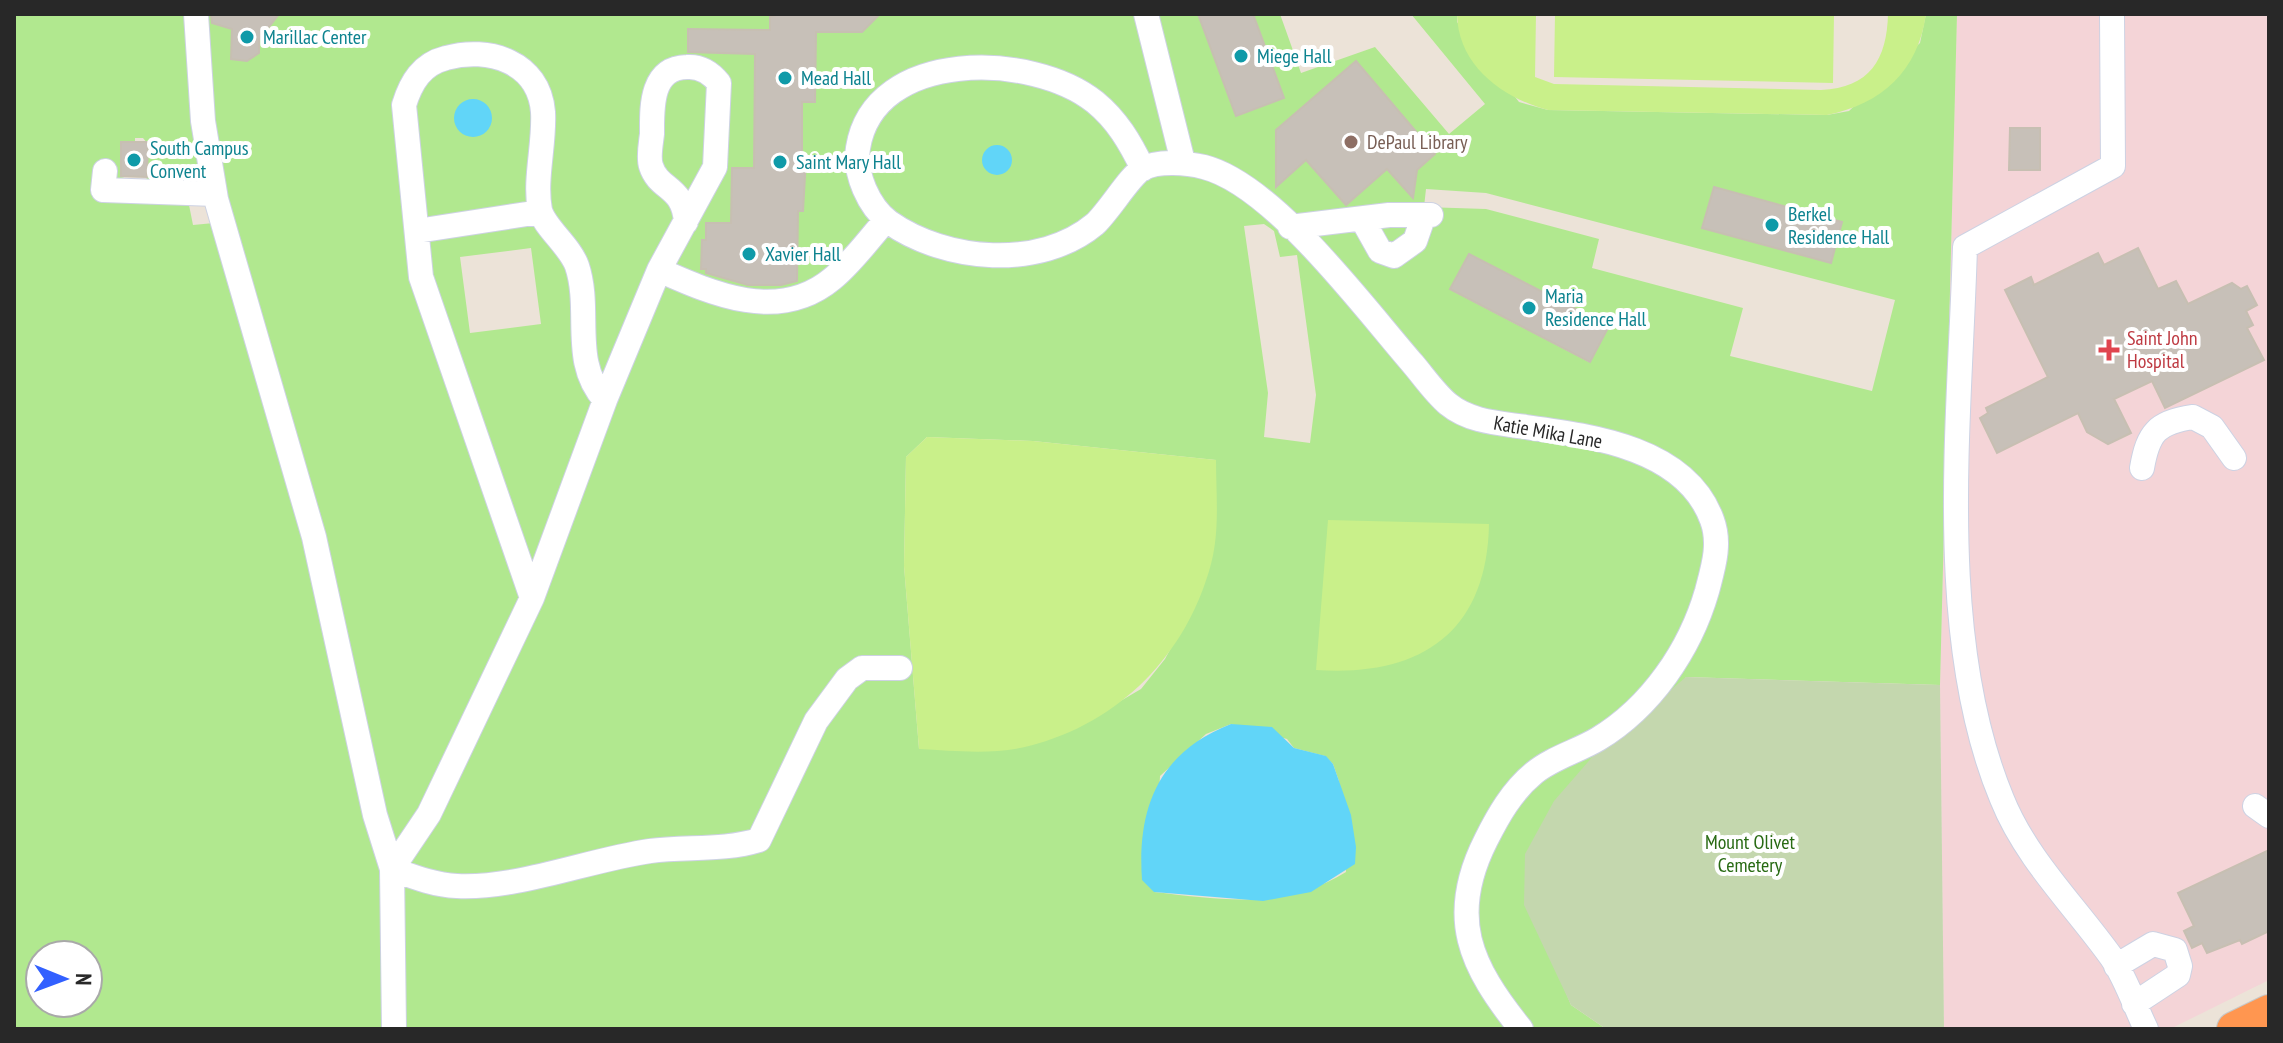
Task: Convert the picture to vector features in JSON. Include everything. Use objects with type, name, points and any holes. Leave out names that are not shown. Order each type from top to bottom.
[{"type":"highway","points":[[2234,1029],[2269,1012]]},
{"type":"street","points":[[196,14],[203,121],[215,194],[314,537],[375,815],[392,869],[394,1029]]},
{"type":"street","points":[[1143,169],[1117,123],[1093,100],[1070,86],[1025,71],[960,67],[927,76],[904,87],[882,103],[866,125],[858,148],[858,169],[866,194],[886,220],[970,254],[1027,252],[1057,246],[1092,226],[1143,169],[1183,162],[1146,14]]},
{"type":"street","points":[[2112,14],[2113,166],[1965,247],[1957,530],[1963,644],[1978,725],[2002,800],[2039,863],[2116,966],[2146,1029]]},
{"type":"street","points":[[532,598],[421,277],[404,105],[410,84],[427,66],[446,57],[495,55],[510,59],[524,70],[543,109],[540,212],[572,252],[579,271],[585,368],[593,387],[605,400]]},
{"type":"street","points":[[392,869],[429,814],[532,598],[605,400],[659,270],[686,222],[715,167],[719,83],[712,74],[687,67],[666,75],[652,96],[651,165],[682,201],[686,222]]},
{"type":"street","name":"Katie Mika Lane","points":[[1183,162],[1236,179],[1290,227],[1315,251],[1447,403],[1483,421],[1571,433],[1615,444],[1666,463],[1694,492],[1712,520],[1717,554],[1702,610],[1676,661],[1641,706],[1612,729],[1535,772],[1502,808],[1473,866],[1466,893],[1466,916],[1474,959],[1521,1029]]},
{"type":"street","points":[[105,171],[103,190],[215,194]]},
{"type":"street","points":[[417,231],[540,212]]},
{"type":"street","points":[[1290,227],[1362,219],[1428,215],[1415,241],[1394,256],[1380,251],[1362,219]]},
{"type":"street","points":[[659,270],[700,288],[774,304],[803,297],[832,279],[886,220]]},
{"type":"street","points":[[2142,468],[2151,435],[2163,426],[2193,417],[2212,427],[2234,458]]},
{"type":"street","points":[[392,869],[428,882],[490,885],[614,856],[667,849],[742,845],[759,840],[816,721],[847,679],[862,668],[900,668]]},
{"type":"street","points":[[2116,966],[2153,944],[2175,950],[2180,966],[2178,975],[2172,982],[2134,1004]]},
{"type":"shaded area","name":"Saint John Hospital","points":[[1957,14],[2269,14],[2269,980],[2170,1029],[1944,1029],[1940,685]]},
{"type":"green space","points":[[14,14],[1198,14],[1236,116],[1284,98],[1253,14],[1280,14],[1301,73],[1375,47],[1449,134],[1485,104],[1411,14],[1457,14],[1457,22],[1519,102],[1548,110],[1827,115],[1849,111],[1920,43],[1926,14],[1957,14],[1940,685],[1686,677],[1554,964],[1571,1005],[1606,1029],[14,1029]],"holes":[[[1356,61],[1435,154],[1417,170],[1413,197],[1387,169],[1346,205],[1306,160],[1276,186],[1276,130]],[[135,138],[143,138],[147,143],[147,178],[143,183],[121,177],[121,142],[135,142]],[[1714,187],[1841,222],[1831,262],[1703,228]],[[1426,189],[1486,193],[1895,300],[1872,391],[1730,356],[1743,308],[1592,268],[1599,239],[1486,209],[1424,207]],[[206,197],[214,223],[193,225],[188,200]],[[1264,224],[1274,231],[1280,257],[1297,255],[1316,395],[1310,443],[1264,437],[1268,393],[1244,226]],[[531,248],[541,324],[470,333],[460,257]],[[1469,254],[1608,326],[1589,362],[1451,290]],[[927,437],[1033,441],[1216,460],[1198,598],[1165,659],[1141,689],[1071,730],[919,749],[904,566],[906,457]],[[1231,724],[1287,739],[1294,748],[1325,756],[1333,764],[1339,781],[1346,872],[1323,884],[1276,897],[1229,899],[1154,892],[1160,776],[1206,734]]]},
{"type":"green space","points":[[1457,14],[1536,14],[1535,77],[1554,84],[1821,90],[1852,84],[1872,68],[1884,45],[1888,14],[1926,14],[1915,52],[1894,82],[1865,103],[1827,115],[1548,110],[1515,97],[1486,77],[1465,49]]},
{"type":"green space","points":[[1555,14],[1834,14],[1833,83],[1554,77]]},
{"type":"green space","points":[[927,437],[1033,441],[1216,460],[1216,538],[1200,597],[1167,655],[1120,702],[1092,721],[1062,735],[1016,749],[975,752],[919,749],[904,566],[906,457]]},
{"type":"green space","points":[[1328,520],[1489,524],[1485,562],[1476,594],[1461,620],[1440,641],[1415,656],[1386,666],[1316,670]]},
{"type":"green space","name":"Mount Olivet Cemetery","points":[[1686,677],[1940,685],[1944,1029],[1606,1029],[1571,1005],[1524,905],[1525,854],[1554,801],[1594,755]]},
{"type":"water","points":[[473,99],[486,105],[492,118],[486,131],[473,137],[460,131],[454,118],[460,105]]},
{"type":"water","points":[[997,145],[1003,146],[1011,154],[1011,166],[1003,174],[997,175],[991,174],[983,166],[982,160],[983,154],[991,146]]},
{"type":"water","points":[[1231,724],[1272,727],[1294,748],[1326,756],[1333,764],[1351,815],[1355,864],[1311,892],[1263,901],[1154,892],[1142,880],[1144,829],[1158,785],[1170,766],[1186,750]]},
{"type":"building","name":"Marillac Center","points":[[211,14],[279,14],[259,40],[259,53],[247,61],[231,59],[232,29],[212,23]]},
{"type":"building","points":[[779,14],[880,14],[862,32],[816,32],[815,102],[802,102],[802,157],[806,157],[803,211],[798,211],[797,281],[781,285],[748,285],[701,269],[706,223],[731,223],[732,168],[754,168],[755,54],[688,52],[688,29],[770,30],[770,17]]},
{"type":"building","name":"Miege Hall","points":[[1198,14],[1253,14],[1284,98],[1236,116]]},
{"type":"building","name":"DePaul Library","points":[[1356,61],[1435,154],[1417,170],[1413,198],[1387,169],[1346,205],[1306,160],[1276,187],[1276,130]]},
{"type":"building","points":[[2010,128],[2040,128],[2040,170],[2009,170]]},
{"type":"building","name":"South Campus Convent","points":[[121,142],[148,142],[147,177],[121,176]]},
{"type":"building","name":"Berkel Residence Hall","points":[[1714,187],[1842,222],[1831,263],[1702,228]]},
{"type":"building","points":[[2138,248],[2158,289],[2176,281],[2188,304],[2232,283],[2241,289],[2247,286],[2257,305],[2246,311],[2253,325],[2247,328],[2264,360],[2165,408],[2152,381],[2114,399],[2131,433],[2108,444],[2087,432],[2078,413],[1997,453],[1980,418],[1988,413],[1986,408],[2048,377],[2005,290],[2031,277],[2034,285],[2098,253],[2104,265]]},
{"type":"building","name":"Maria Residence Hall","points":[[1469,254],[1609,326],[1590,362],[1450,289]]},
{"type":"building","points":[[2269,850],[2269,931],[2242,944],[2240,940],[2207,953],[2202,943],[2192,948],[2184,931],[2194,926],[2178,893]]},
{"type":"place","name":"Marillac Center","points":[[247,37]]},
{"type":"place","name":"Miege Hall","points":[[1241,56]]},
{"type":"place","name":"Mead Hall","points":[[785,78]]},
{"type":"place","name":"DePaul Library","points":[[1351,142]]},
{"type":"place","name":"South Campus Convent","points":[[134,160]]},
{"type":"place","name":"Saint Mary Hall","points":[[780,162]]},
{"type":"place","name":"Berkel Residence Hall","points":[[1772,225]]},
{"type":"place","name":"Xavier Hall","points":[[749,254]]},
{"type":"place","name":"Maria Residence Hall","points":[[1529,308]]},
{"type":"place","name":"Saint John Hospital","points":[[2109,350]]}]
